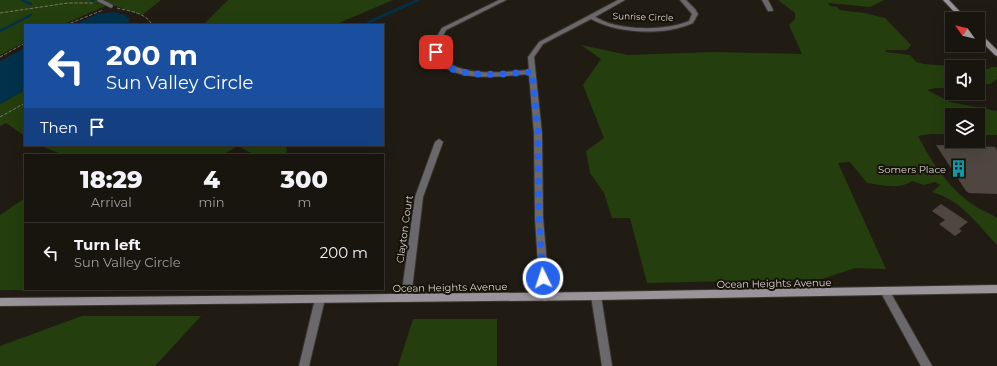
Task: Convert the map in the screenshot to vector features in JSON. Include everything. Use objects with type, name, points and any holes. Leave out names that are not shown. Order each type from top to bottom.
[{"type":"main road","points":[[946,0],[957,12]]},
{"type":"main road","points":[[985,41],[997,54]]},
{"type":"main road","name":"Ocean Heights Avenue","points":[[0,302],[544,297],[997,289]]},
{"type":"street","points":[[503,0],[444,29],[436,43],[438,59],[449,68],[460,72],[532,72]]},
{"type":"street","points":[[544,297],[539,218],[538,134],[531,57],[539,45],[622,0]]},
{"type":"street","name":"Sunrise Circle","points":[[591,17],[604,24],[616,27],[676,28],[691,22],[695,14],[683,0]]},
{"type":"street","points":[[765,0],[770,10]]},
{"type":"street","name":"Clayton Court","points":[[406,298],[419,197],[439,142]]},
{"type":"street","points":[[885,291],[927,366]]},
{"type":"street","points":[[596,296],[607,366]]},
{"type":"street","points":[[304,366],[320,299]]},
{"type":"lane","points":[[101,1],[111,6]]},
{"type":"path","points":[[0,13],[68,3],[101,1]]},
{"type":"path","points":[[68,24],[111,6],[140,14],[150,20],[152,24]]},
{"type":"path","points":[[0,57],[24,44]]},
{"type":"path","points":[[0,117],[24,103]]},
{"type":"green space","points":[[0,0],[161,0],[142,15],[110,4],[64,24],[24,24],[24,43],[0,55]]},
{"type":"green space","points":[[228,0],[393,0],[336,24],[204,24]]},
{"type":"green space","points":[[778,0],[884,0],[870,7],[828,3],[830,6],[837,7],[840,10],[864,13],[885,18],[911,45],[907,50],[886,50],[886,52],[910,55],[916,62],[924,64],[945,66],[945,88],[927,90],[950,102],[981,108],[945,108],[945,134],[918,136],[935,166],[949,184],[975,206],[997,218],[997,245],[960,207],[952,201],[932,192],[940,185],[935,182],[924,185],[912,181],[907,184],[896,186],[884,186],[867,183],[850,162],[838,163],[886,269],[855,268],[822,279],[647,283],[630,218],[612,218],[604,193],[590,173],[586,151],[604,138],[583,85],[601,59],[581,45],[628,55],[713,52],[802,54],[789,25],[795,19],[795,13]]},
{"type":"green space","points":[[991,67],[997,67],[997,79],[990,84],[985,84],[985,69],[989,69]]},
{"type":"green space","points":[[24,91],[24,135],[6,123],[0,126],[0,104]]},
{"type":"green space","points":[[985,109],[997,111],[997,135],[985,135]]},
{"type":"green space","points":[[41,146],[238,146],[224,154],[61,154]]},
{"type":"green space","points":[[238,146],[287,146],[286,154],[253,154]]},
{"type":"green space","points":[[24,199],[24,290],[200,290],[200,291],[0,290],[0,215]]},
{"type":"green space","points":[[82,316],[201,316],[155,366],[0,366],[0,346]]},
{"type":"green space","points":[[413,319],[497,319],[497,366],[398,366]]},
{"type":"water","points":[[114,12],[125,15],[130,20],[128,24],[76,24],[97,14]]},
{"type":"water","points":[[24,49],[24,91],[0,104],[0,61]]},
{"type":"building","name":"Somers Place","points":[[936,145],[945,145],[945,148],[995,147],[997,150],[997,194],[969,193],[966,191]]},
{"type":"building","points":[[941,204],[968,222],[959,229],[962,231],[955,236],[939,224],[945,220],[932,211]]},
{"type":"waterway","points":[[22,0],[31,4]]},
{"type":"waterway","points":[[367,24],[418,0]]},
{"type":"waterway","points":[[0,31],[31,15]]},
{"type":"place","name":"Somers Place","points":[[959,169]]},
{"type":"route","points":[[436,52],[438,59],[443,64],[460,72],[532,72],[538,134],[538,198],[543,278]]}]
